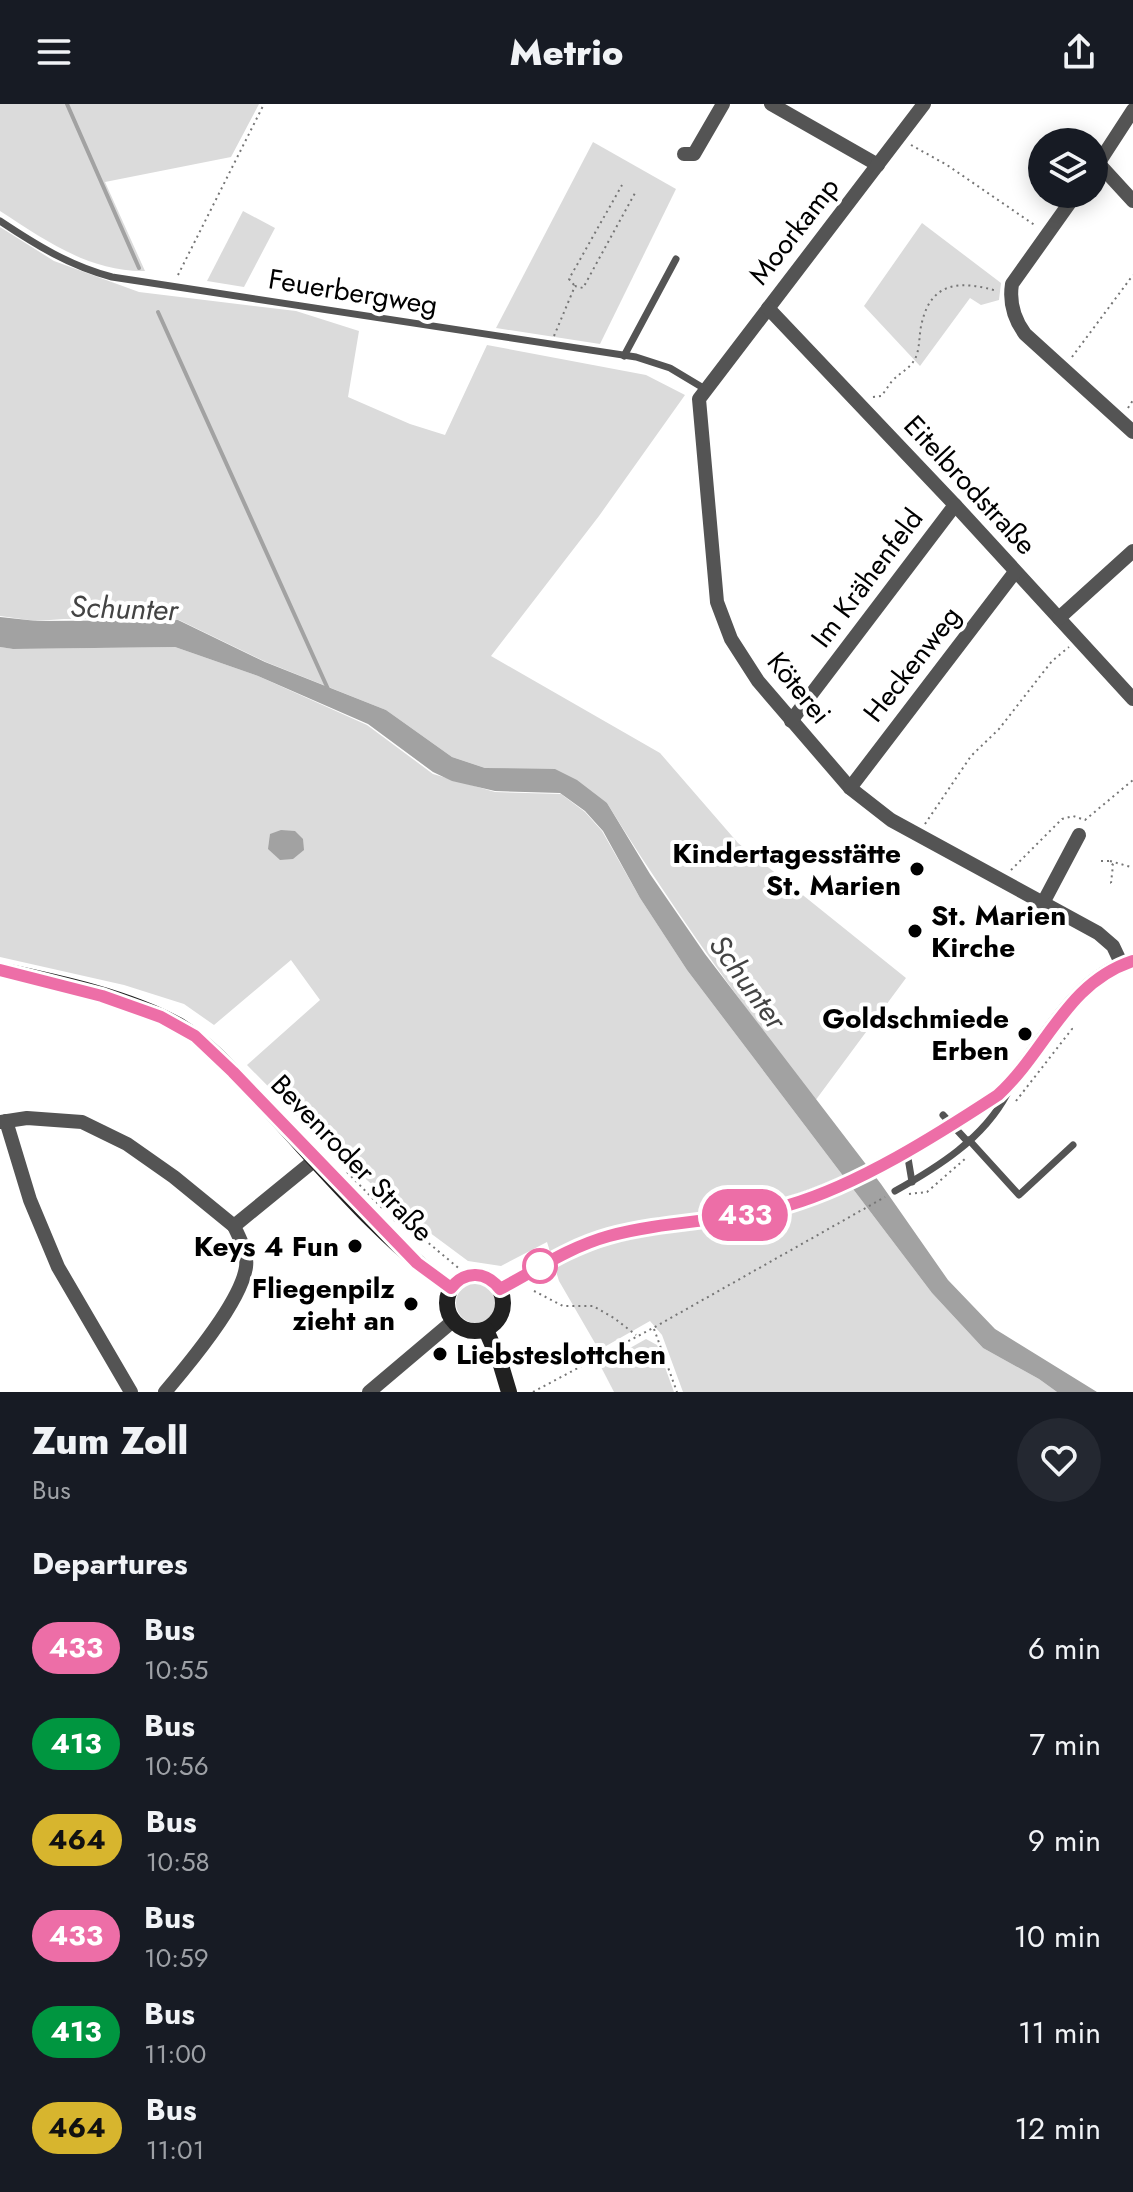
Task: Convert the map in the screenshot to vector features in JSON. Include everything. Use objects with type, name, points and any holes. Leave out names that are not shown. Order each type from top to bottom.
[{"type":"main road","points":[[500,1289],[588,1242],[789,1205],[874,1168],[907,1150],[947,1120],[973,1111],[998,1095],[1016,1078],[1083,989],[1102,974],[1128,963]]},
{"type":"main road","name":"Bevenroder Straße","points":[[0,970],[102,996],[179,1026],[195,1036],[405,1253],[451,1288]]},
{"type":"main road","points":[[461,1271],[489,1278],[500,1289],[504,1299],[503,1312],[496,1323],[486,1330],[472,1332],[453,1321],[447,1305],[451,1288],[461,1271]]},
{"type":"main road","points":[[486,1330],[509,1392]]},
{"type":"street","points":[[684,154],[694,154],[723,104]]},
{"type":"street","points":[[771,104],[878,165]]},
{"type":"street","name":"Moorkamp","points":[[705,389],[924,104]]},
{"type":"street","points":[[1108,149],[1133,110]]},
{"type":"street","points":[[1108,178],[1133,201]]},
{"type":"street","points":[[1066,208],[1016,276],[1010,294],[1017,323],[1025,334],[1133,432]]},
{"type":"street","name":"Eitelbrodstraße","points":[[768,308],[1133,699]]},
{"type":"street","name":"Köterei","points":[[705,389],[699,404],[717,602],[731,639],[758,681],[850,788],[891,820],[1106,939],[1128,963]]},
{"type":"street","name":"Im Krähenfeld","points":[[791,721],[955,505]]},
{"type":"street","points":[[1059,618],[1133,551]]},
{"type":"street","name":"Heckenweg","points":[[850,788],[1015,572]]},
{"type":"street","points":[[1043,903],[1079,835]]},
{"type":"street","points":[[131,1392],[58,1267],[30,1200],[3,1121],[27,1118],[82,1122],[127,1144],[234,1226],[244,1248],[246,1267],[239,1288],[229,1308],[165,1392]]},
{"type":"street","points":[[234,1226],[316,1159]]},
{"type":"street","points":[[369,1392],[453,1321]]},
{"type":"lane","name":"Feuerbergweg","points":[[0,221],[39,247],[81,268],[112,277],[654,361],[705,389]]},
{"type":"lane","points":[[624,356],[676,259]]},
{"type":"lane","points":[[895,1191],[944,1162],[968,1141],[998,1111],[1016,1078]]},
{"type":"lane","points":[[973,1111],[984,1126]]},
{"type":"lane","points":[[947,1120],[1019,1195],[1073,1145]]},
{"type":"lane","points":[[907,1150],[908,1172],[912,1182]]},
{"type":"path","points":[[174,288],[182,266],[264,104]]},
{"type":"path","points":[[897,139],[947,165],[1046,234]]},
{"type":"path","points":[[622,185],[569,279],[575,286],[583,288],[635,193]]},
{"type":"path","points":[[1066,369],[1133,275]]},
{"type":"path","points":[[865,411],[873,397],[881,396],[893,379],[906,373],[917,354],[926,310],[943,291],[963,283],[1010,294]]},
{"type":"path","points":[[552,345],[554,331],[575,286]]},
{"type":"path","points":[[918,836],[971,756],[1007,719],[1052,661],[1078,639]]},
{"type":"path","points":[[1003,881],[1062,819],[1073,816],[1085,820],[1133,780]]},
{"type":"path","points":[[1101,861],[1131,867]]},
{"type":"path","points":[[1109,861],[1114,867],[1111,883],[1114,886]]},
{"type":"path","points":[[998,1111],[1016,1101],[1038,1074],[1072,1029],[1068,1024]]},
{"type":"path","points":[[533,1392],[895,1191]]},
{"type":"path","points":[[367,1193],[384,1210]]},
{"type":"path","points":[[392,1219],[413,1230],[430,1248],[461,1271]]},
{"type":"path","points":[[446,1269],[450,1262]]},
{"type":"path","points":[[534,1291],[563,1306],[593,1306],[637,1336]]},
{"type":"path","points":[[653,1328],[677,1392]]},
{"type":"shaded area","points":[[0,104],[259,104],[231,157],[105,182],[145,271],[125,270],[86,260],[51,243],[0,211]]},
{"type":"shaded area","points":[[593,142],[676,189],[600,344],[496,328]]},
{"type":"shaded area","points":[[243,211],[275,228],[244,287],[207,281]]},
{"type":"shaded area","points":[[922,223],[1001,283],[999,300],[981,305],[970,298],[920,366],[864,306]]},
{"type":"shaded area","points":[[0,227],[54,261],[139,292],[296,311],[359,331],[348,397],[410,424],[445,435],[487,345],[646,375],[685,395],[599,516],[491,656],[660,753],[738,843],[906,978],[815,1101],[708,955],[607,803],[452,757],[386,710],[266,662],[179,620],[36,621],[0,616]]},
{"type":"shaded area","points":[[0,617],[37,621],[178,620],[265,662],[386,710],[452,757],[485,768],[555,769],[577,780],[607,803],[650,874],[705,954],[881,1184],[948,1280],[995,1329],[1097,1392],[1057,1392],[983,1348],[932,1293],[687,970],[640,898],[603,831],[585,811],[560,793],[495,791],[452,781],[433,772],[368,724],[258,676],[175,647],[0,647]]},
{"type":"shaded area","points":[[0,647],[175,647],[258,676],[367,725],[433,774],[495,792],[561,794],[585,812],[602,831],[640,898],[687,970],[932,1293],[983,1348],[1057,1392],[683,1392],[662,1335],[650,1321],[599,1350],[559,1281],[547,1242],[501,1266],[468,1261],[406,1215],[309,1128],[247,1065],[320,1000],[291,960],[214,1025],[184,1004],[124,985],[0,957]]},
{"type":"shaded area","points":[[281,830],[295,831],[303,839],[304,850],[293,859],[280,860],[268,849],[270,834]]},
{"type":"shaded area","points":[[476,1283],[490,1289],[496,1303],[490,1317],[476,1323],[462,1317],[456,1303],[462,1289]]},
{"type":"shaded area","points":[[646,1339],[657,1345],[674,1392],[614,1392],[600,1365]]},
{"type":"waterway","points":[[67,104],[139,268]]},
{"type":"waterway","points":[[158,312],[328,689]]},
{"type":"bus line","name":"433","points":[[0,970],[102,996],[161,1017],[195,1036],[417,1263],[451,1288],[461,1278],[475,1274],[489,1278],[500,1289],[588,1242],[634,1231],[765,1211],[808,1199],[857,1177],[998,1095],[1016,1078],[1083,989],[1102,974],[1133,961]]},
{"type":"place","name":"Kindertagesstätte St. Marien","points":[[917,869]]},
{"type":"place","name":"St. Marien Kirche","points":[[915,931]]},
{"type":"place","name":"Goldschmiede Erben","points":[[1025,1034]]},
{"type":"place","name":"Keys 4 Fun","points":[[355,1246]]},
{"type":"place","name":"Fliegenpilz zieht an","points":[[411,1304]]},
{"type":"place","name":"Liebsteslottchen","points":[[440,1354]]},
{"type":"water label","name":"Schunter","points":[[124,608]]},
{"type":"water label","name":"Schunter","points":[[748,982]]}]
